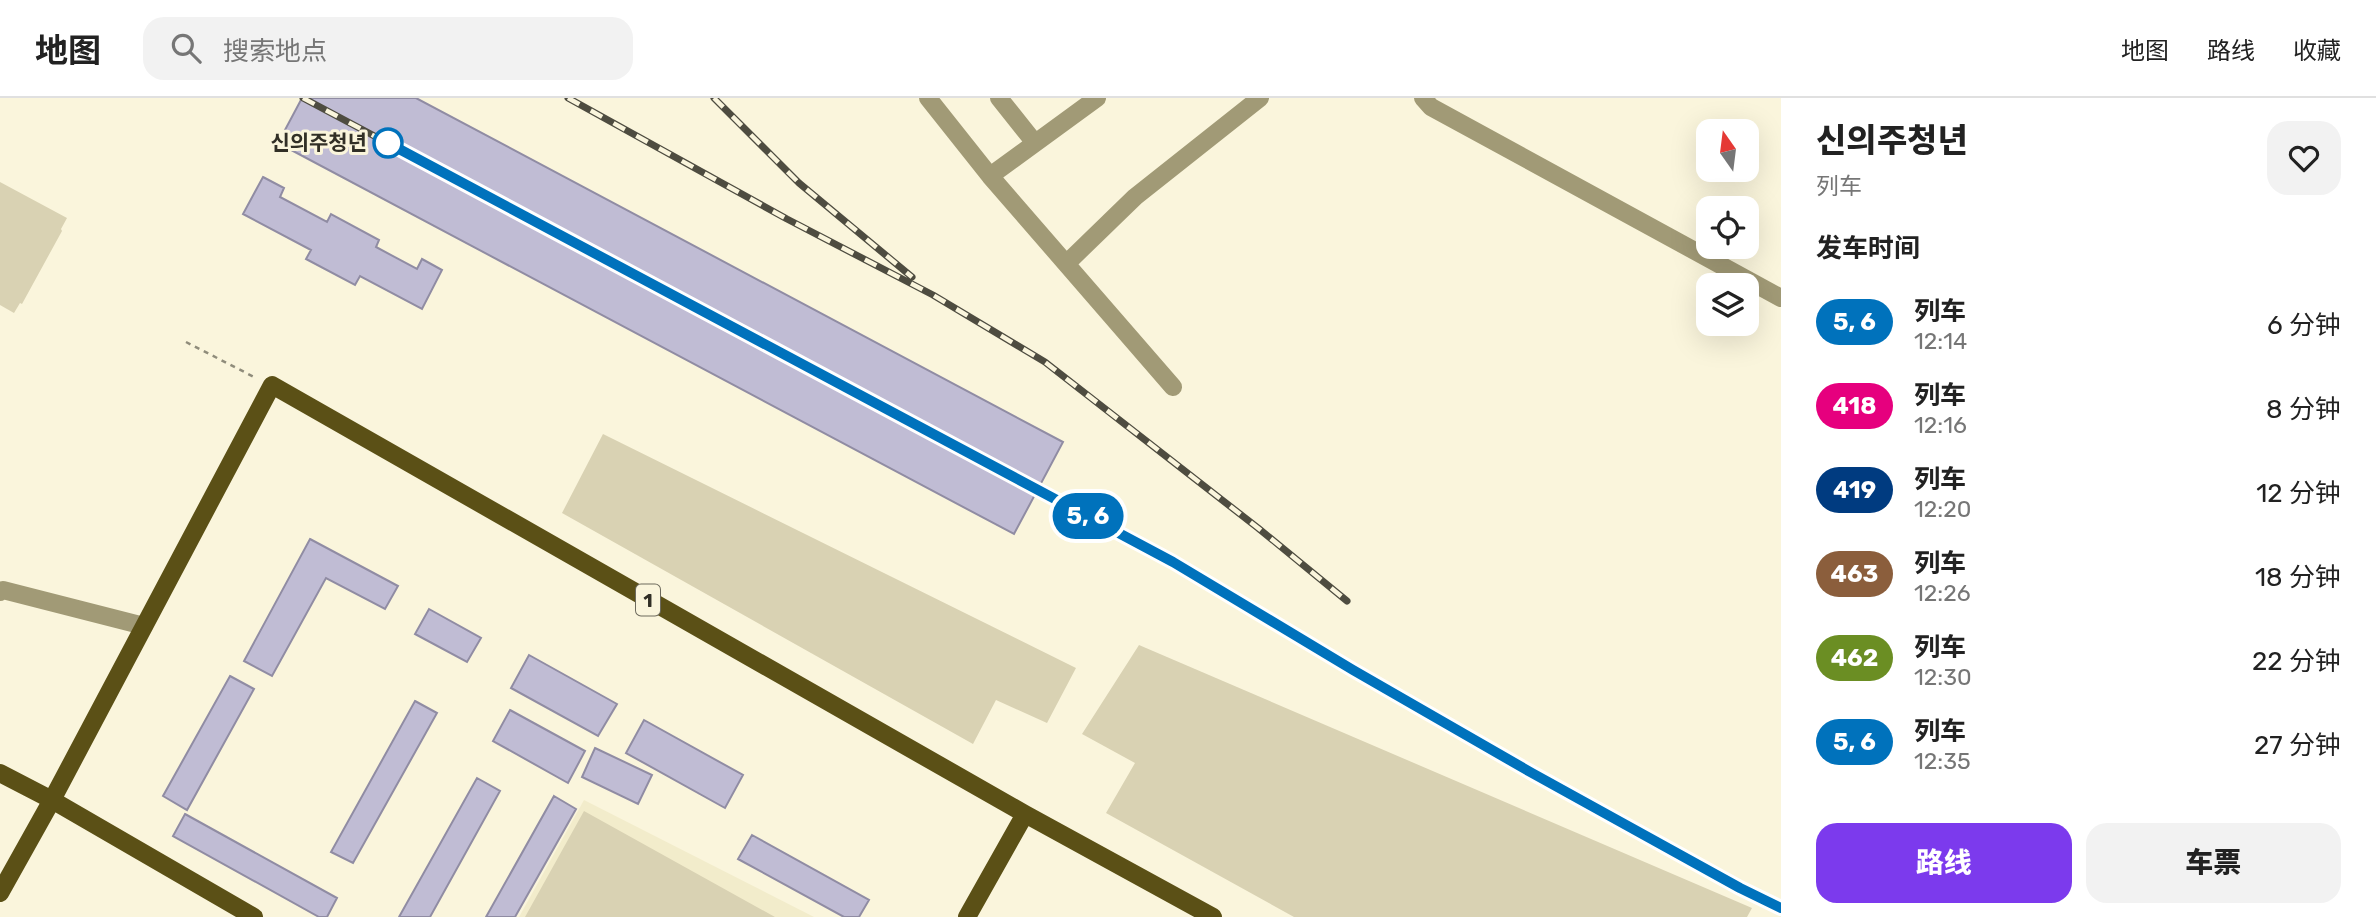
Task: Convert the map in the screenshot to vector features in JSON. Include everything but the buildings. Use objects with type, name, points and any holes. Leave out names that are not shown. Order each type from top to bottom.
[{"type":"main road","points":[[0,893],[272,385]]},
{"type":"main road","name":"1","points":[[272,385],[1025,814],[1213,917]]},
{"type":"main road","points":[[0,774],[52,800],[254,917]]},
{"type":"main road","points":[[967,917],[1025,814]]},
{"type":"street","points":[[928,98],[990,176],[1173,387]]},
{"type":"street","points":[[999,98],[1035,143]]},
{"type":"street","points":[[990,176],[1097,98]]},
{"type":"street","points":[[1068,263],[1135,197],[1260,98]]},
{"type":"street","points":[[1431,101],[1781,298]]},
{"type":"street","points":[[0,592],[4,590],[144,626]]},
{"type":"path","points":[[186,342],[272,385]]},
{"type":"shaded area","points":[[0,182],[67,218],[22,304],[20,303],[14,313],[0,305]]},
{"type":"shaded area","points":[[603,434],[1076,668],[1047,723],[996,700],[973,744],[562,513]]},
{"type":"shaded area","points":[[1139,645],[1752,908],[1747,917],[1294,917],[1106,813],[1135,763],[1082,734]]},
{"type":"shaded area","points":[[584,800],[814,917],[519,917]]},
{"type":"shaded area","points":[[584,811],[775,917],[525,917]]},
{"type":"railway","points":[[303,98],[1173,562],[1510,760],[1781,908]]},
{"type":"railway","points":[[568,98],[787,219],[933,295],[1045,362],[1347,601]]},
{"type":"railway","points":[[714,98],[799,183],[912,277]]},
{"type":"train","points":[[386,142],[1173,562],[1353,670],[1600,812],[1781,908]]},
{"type":"place","name":"신의주청년","points":[[388,143]]}]
